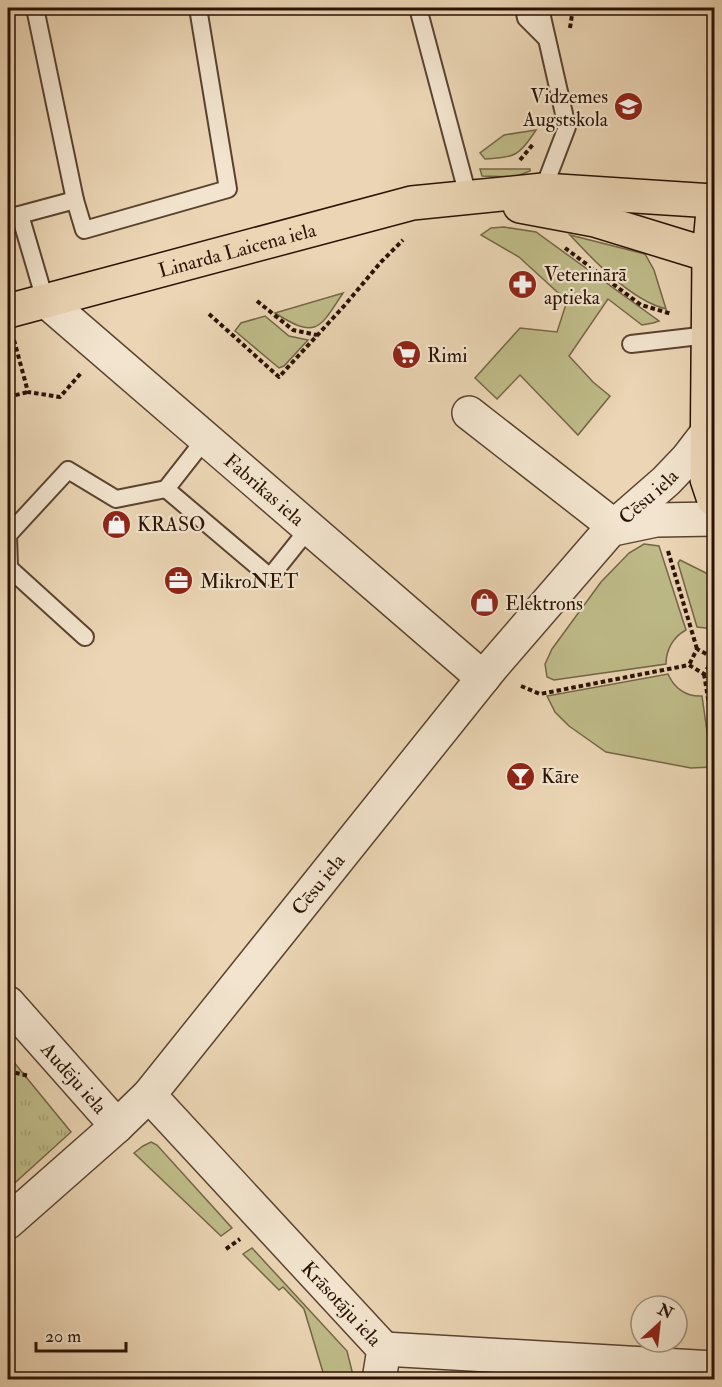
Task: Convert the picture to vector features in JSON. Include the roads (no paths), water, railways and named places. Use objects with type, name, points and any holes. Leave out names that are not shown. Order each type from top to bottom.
[{"type":"main road","name":"Linarda Laicena iela","points":[[10,324],[45,300],[411,202],[543,190],[714,200]]},
{"type":"main road","name":"Linarda Laicena iela","points":[[468,196],[594,220],[709,255]]},
{"type":"main road","name":"Cēsu iela","points":[[711,489],[707,433],[708,335],[709,255],[714,200]]},
{"type":"street","name":"Fabrikas iela","points":[[45,300],[483,678]]},
{"type":"street","points":[[469,413],[608,524]]},
{"type":"street","name":"Cēsu iela","points":[[8,1222],[149,1095],[608,524],[666,481],[707,433]]},
{"type":"street","name":"Cēsu iela","points":[[608,524],[714,519]]},
{"type":"street","name":"Audēju iela","points":[[8,1003],[117,1126]]},
{"type":"street","name":"Krāsotāju iela","points":[[149,1095],[381,1364],[714,1368]]},
{"type":"lane","points":[[35,8],[75,200],[84,230],[228,189],[198,8]]},
{"type":"lane","points":[[418,8],[468,196]]},
{"type":"lane","points":[[524,8],[526,18],[546,38]]},
{"type":"lane","points":[[540,8],[567,127],[543,190]]},
{"type":"lane","points":[[45,300],[14,217],[75,200]]},
{"type":"lane","points":[[631,344],[708,335]]},
{"type":"lane","points":[[85,637],[9,568],[8,535],[68,470],[116,499],[166,489],[206,438]]},
{"type":"lane","points":[[166,489],[270,577],[310,527]]},
{"type":"place","name":"Vidzemes Augstskola","points":[[629,107]]},
{"type":"place","name":"Veterinārā aptieka","points":[[523,285]]},
{"type":"place","name":"Rimi","points":[[406,355]]},
{"type":"place","name":"KRASO","points":[[116,524]]},
{"type":"place","name":"MikroNET","points":[[179,581]]},
{"type":"place","name":"Elektrons","points":[[484,603]]},
{"type":"place","name":"Kāre","points":[[520,776]]}]
